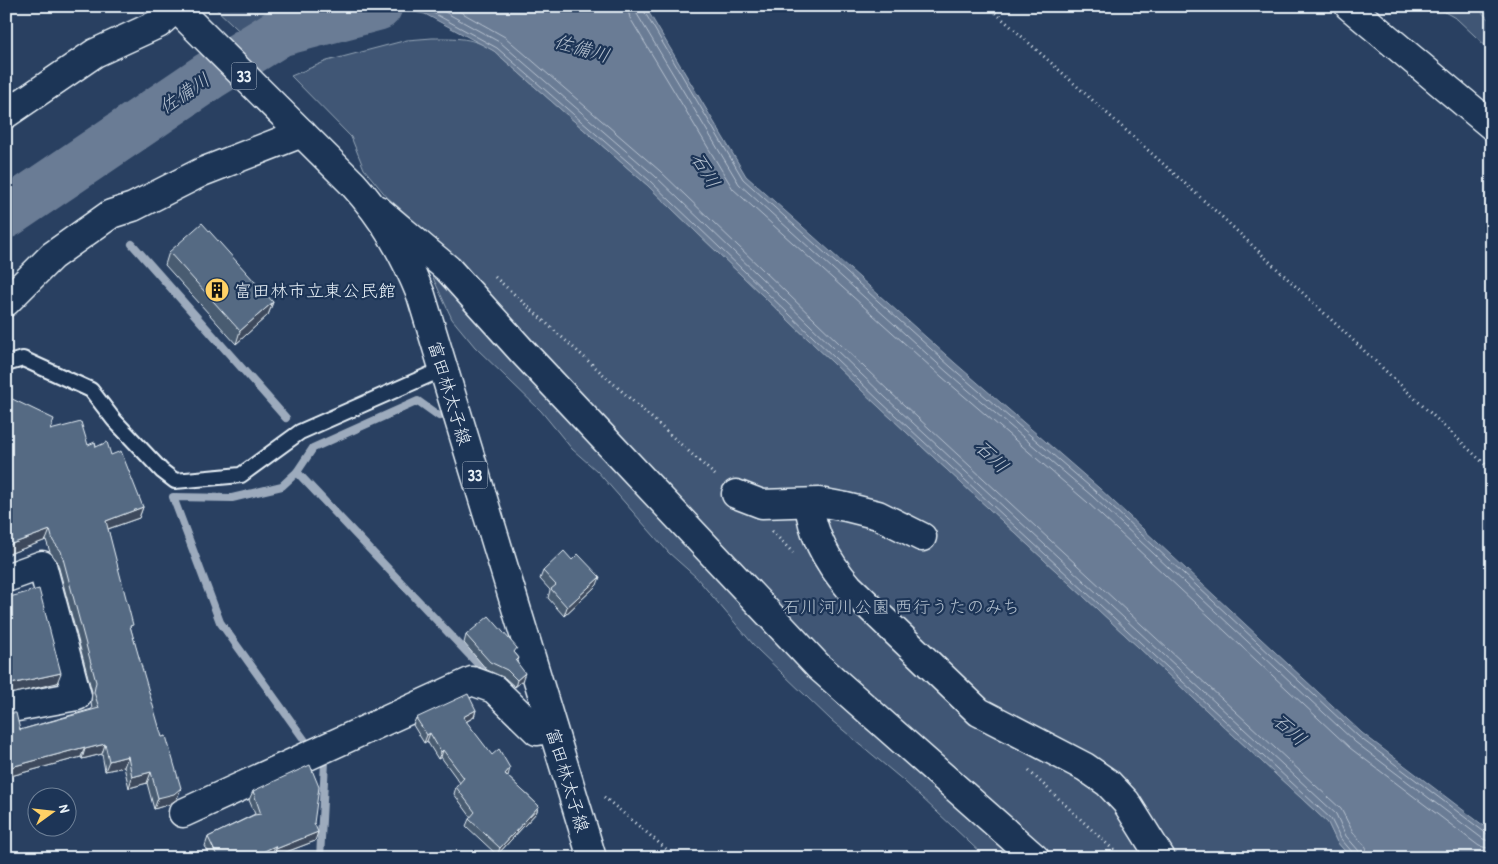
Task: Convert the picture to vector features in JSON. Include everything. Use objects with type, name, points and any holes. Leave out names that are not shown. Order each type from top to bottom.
[{"type":"street","points":[[1349,6],[1492,126]]},
{"type":"street","points":[[6,114],[95,52],[181,13]]},
{"type":"street","name":"富田林太子線","points":[[181,13],[373,206],[399,245],[409,265],[421,294],[592,858]]},
{"type":"street","points":[[6,302],[52,256],[111,214],[133,208],[202,172],[298,130]]},
{"type":"street","points":[[373,206],[448,269],[521,350],[818,666],[1035,858]]},
{"type":"street","points":[[736,494],[762,504],[809,503],[846,506],[878,515],[922,537]]},
{"type":"street","points":[[809,503],[810,520],[819,540],[833,569],[849,587],[979,712],[1085,767],[1108,783],[1126,802],[1161,858]]},
{"type":"street","points":[[6,578],[42,565],[77,696],[6,709]]},
{"type":"street","points":[[183,813],[472,681],[494,689],[537,730],[552,728]]},
{"type":"lane","points":[[6,364],[23,359],[91,390],[114,420],[162,471],[175,480],[241,475],[300,432],[443,369]]},
{"type":"path","points":[[988,6],[1221,216],[1492,471]]},
{"type":"path","points":[[569,782],[583,780],[677,858]]},
{"type":"green space","points":[[213,6],[332,6],[273,25],[252,43]]},
{"type":"green space","points":[[1434,6],[1476,6],[1492,23],[1492,52],[1457,19]]},
{"type":"green space","name":"石川河川公園 西行うたのみち","points":[[457,38],[472,41],[494,51],[647,185],[878,406],[1328,823],[1337,842],[1351,858],[986,858],[904,781],[831,720],[758,650],[696,577],[669,553],[597,471],[572,449],[541,411],[475,347],[452,319],[434,280],[410,217],[387,197],[364,169],[351,137],[291,76],[327,61],[407,40]]},
{"type":"water","name":"石川","points":[[332,6],[645,6],[746,176],[955,363],[1099,488],[1362,733],[1492,832],[1492,858],[1351,858],[1337,842],[1328,823],[878,406],[647,185],[494,51],[425,14],[397,9],[283,40],[262,52],[252,43],[273,25]]},
{"type":"building","name":"富田林市立東公民館","points":[[202,223],[273,302],[240,331],[169,252]]},
{"type":"building","points":[[6,396],[54,419],[50,430],[81,422],[88,445],[95,442],[96,447],[107,442],[111,455],[121,451],[143,507],[106,521],[133,625],[130,626],[162,737],[166,736],[181,788],[174,794],[158,798],[151,772],[132,777],[128,756],[109,761],[105,744],[85,749],[85,747],[11,767],[10,764],[6,765],[6,713],[16,713],[20,730],[99,708],[94,692],[96,682],[61,551],[53,541],[50,530],[6,546]]},
{"type":"building","points":[[564,551],[572,560],[578,554],[600,577],[567,607],[551,589],[556,585],[543,571]]},
{"type":"building","points":[[39,589],[61,673],[6,685],[6,598]]},
{"type":"building","points":[[489,616],[517,648],[514,652],[519,658],[516,661],[525,673],[517,680],[507,670],[490,662],[466,635]]},
{"type":"building","points":[[468,694],[476,710],[463,717],[492,755],[499,749],[510,768],[505,774],[539,806],[500,848],[469,819],[475,812],[456,787],[464,778],[443,750],[441,752],[430,733],[427,735],[416,718]]},
{"type":"building","points":[[310,765],[319,787],[314,823],[318,832],[276,849],[275,846],[250,858],[218,858],[208,837],[254,815],[261,814],[253,791]]},
{"type":"waterway","name":"佐備川","points":[[6,214],[209,76],[280,32],[378,6]]},
{"type":"waterway","points":[[132,244],[286,418]]},
{"type":"waterway","points":[[311,749],[220,622],[173,497],[232,498],[282,486],[297,472],[313,448],[418,401],[439,416]]},
{"type":"waterway","points":[[297,472],[491,678]]},
{"type":"waterway","points":[[320,757],[325,762],[320,858]]},
{"type":"place","name":"富田林市立東公民館","points":[[217,290]]}]
